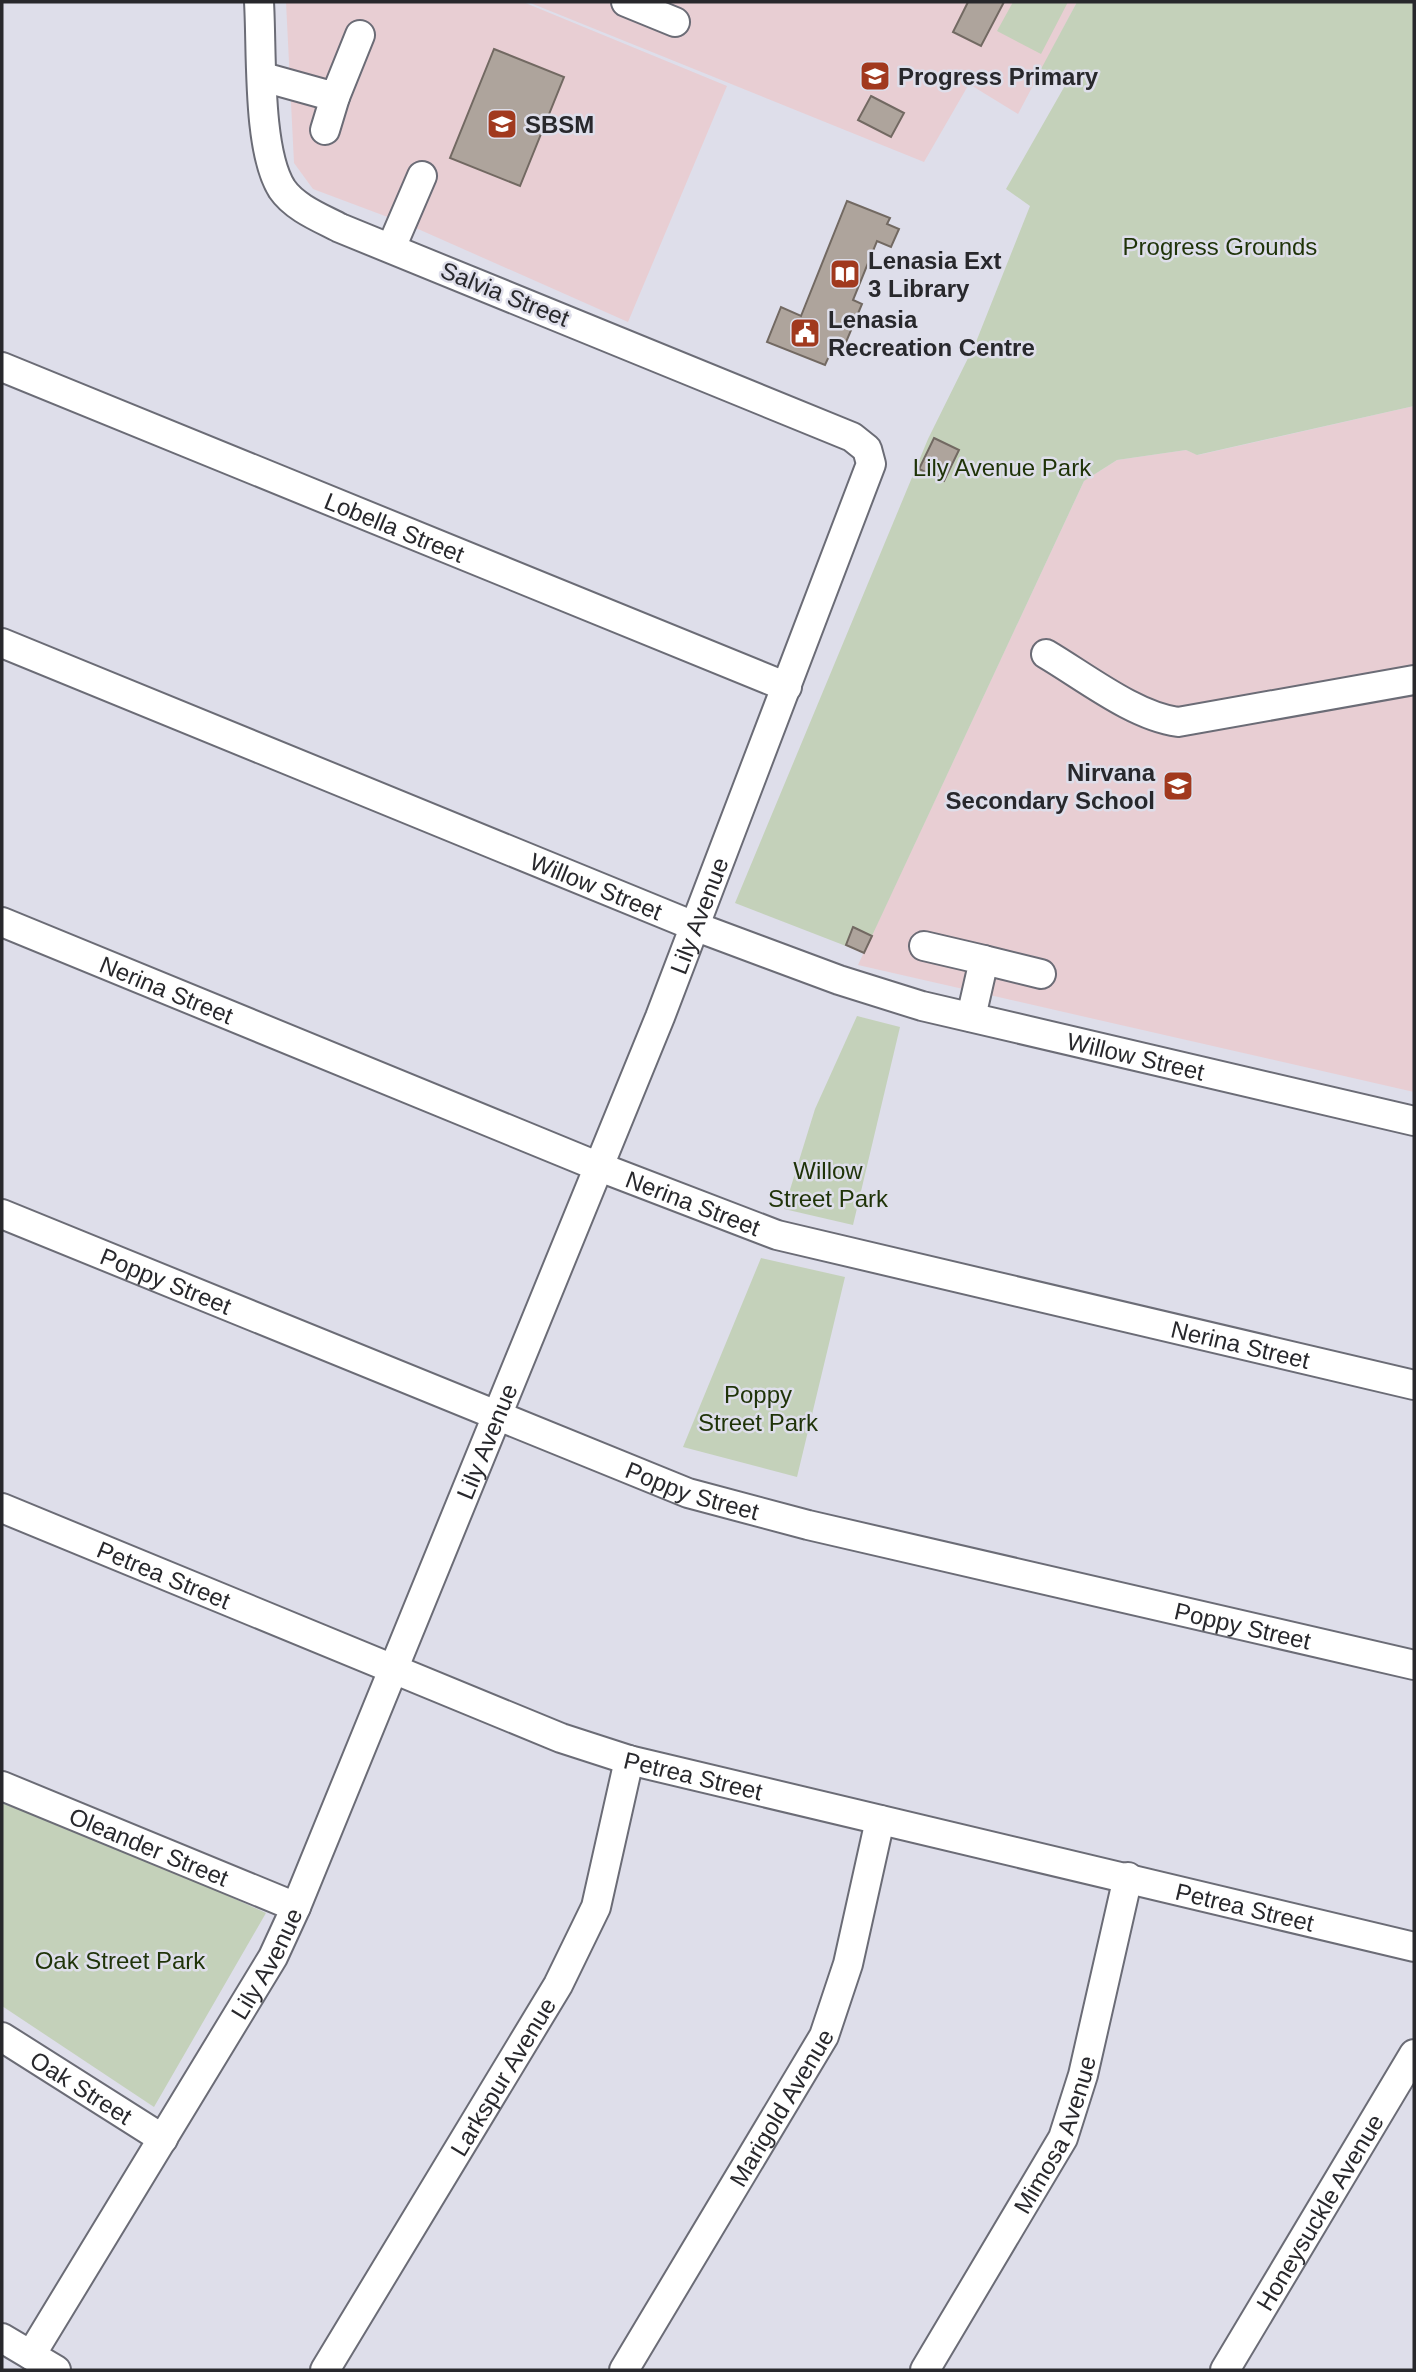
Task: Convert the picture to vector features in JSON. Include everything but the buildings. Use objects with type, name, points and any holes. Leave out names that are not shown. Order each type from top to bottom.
[{"type":"street","name":"Salvia Street","points":[[259,2],[268,150],[282,189],[313,214],[391,248],[852,437],[861,443],[870,458],[862,490]]},
{"type":"street","points":[[626,2],[675,22]]},
{"type":"street","points":[[325,130],[360,35]]},
{"type":"street","points":[[263,77],[335,97]]},
{"type":"street","points":[[391,248],[422,176]]},
{"type":"street","name":"Lobella Street","points":[[2,367],[787,687]]},
{"type":"street","name":"Lily Avenue","points":[[31,2356],[273,1957],[296,1907],[694,926],[862,490]]},
{"type":"street","name":"Willow Street","points":[[2,643],[694,926],[864,989],[971,1017],[1414,1121]]},
{"type":"street","points":[[1046,654],[1142,712],[1178,722],[1414,680]]},
{"type":"street","name":"Nerina Street","points":[[2,922],[597,1166],[802,1242],[1414,1385]]},
{"type":"street","points":[[924,946],[1041,974]]},
{"type":"street","points":[[971,1017],[984,960]]},
{"type":"street","name":"Poppy Street","points":[[2,1214],[604,1461],[714,1501],[1414,1665]]},
{"type":"street","name":"Petrea Street","points":[[2,1508],[561,1738],[629,1760],[1414,1947]]},
{"type":"street","name":"Larkspur Avenue","points":[[325,2370],[583,1938],[606,1873],[629,1760]]},
{"type":"street","name":"Oleander Street","points":[[2,1786],[296,1907]]},
{"type":"street","name":"Marigold Avenue","points":[[624,2370],[824,2036],[848,1964],[880,1820]]},
{"type":"street","name":"Mimosa Avenue","points":[[925,2370],[1038,2184],[1070,2121],[1128,1877]]},
{"type":"street","name":"Oak Street","points":[[2,2037],[163,2139]]},
{"type":"street","name":"Honeysuckle Avenue","points":[[1225,2370],[1414,2054]]},
{"type":"street","points":[[2,2338],[56,2370]]},
{"type":"shaded area","name":"SBSM","points":[[286,2],[523,2],[727,86],[628,322],[409,225],[313,189],[294,163]]},
{"type":"shaded area","name":"Progress Primary","points":[[528,2],[1077,2],[1018,114],[969,84],[924,162]]},
{"type":"shaded area","name":"Nirvana Secondary School","points":[[1414,406],[1414,1092],[858,965],[1084,481],[1117,460],[1186,450],[1198,455]]},
{"type":"green space","points":[[1013,2],[1068,2],[1041,54],[997,31]]},
{"type":"green space","name":"Progress Grounds","points":[[1077,2],[1414,2],[1414,406],[1197,455],[1186,450],[1117,460],[1084,481],[864,953],[735,903],[928,439],[976,342],[1030,206],[1006,189],[1067,82],[1041,69]]},
{"type":"green space","name":"Willow Street Park","points":[[857,1016],[900,1027],[853,1225],[784,1209],[815,1109]]},
{"type":"green space","name":"Poppy Street Park","points":[[761,1258],[845,1277],[797,1477],[683,1447]]},
{"type":"green space","name":"Oak Street Park","points":[[2,1803],[157,1863],[266,1913],[154,2107],[2,2006]]},
{"type":"place","name":"Progress Primary","points":[[875,76]]},
{"type":"place","name":"SBSM","points":[[502,124]]},
{"type":"place","name":"Lenasia Ext 3 Library","points":[[845,274]]},
{"type":"place","name":"Lenasia Recreation Centre","points":[[805,333]]},
{"type":"place","name":"Nirvana Secondary School","points":[[1178,786]]},
{"type":"park label","name":"Lily Avenue Park","points":[[1002,467]]}]
